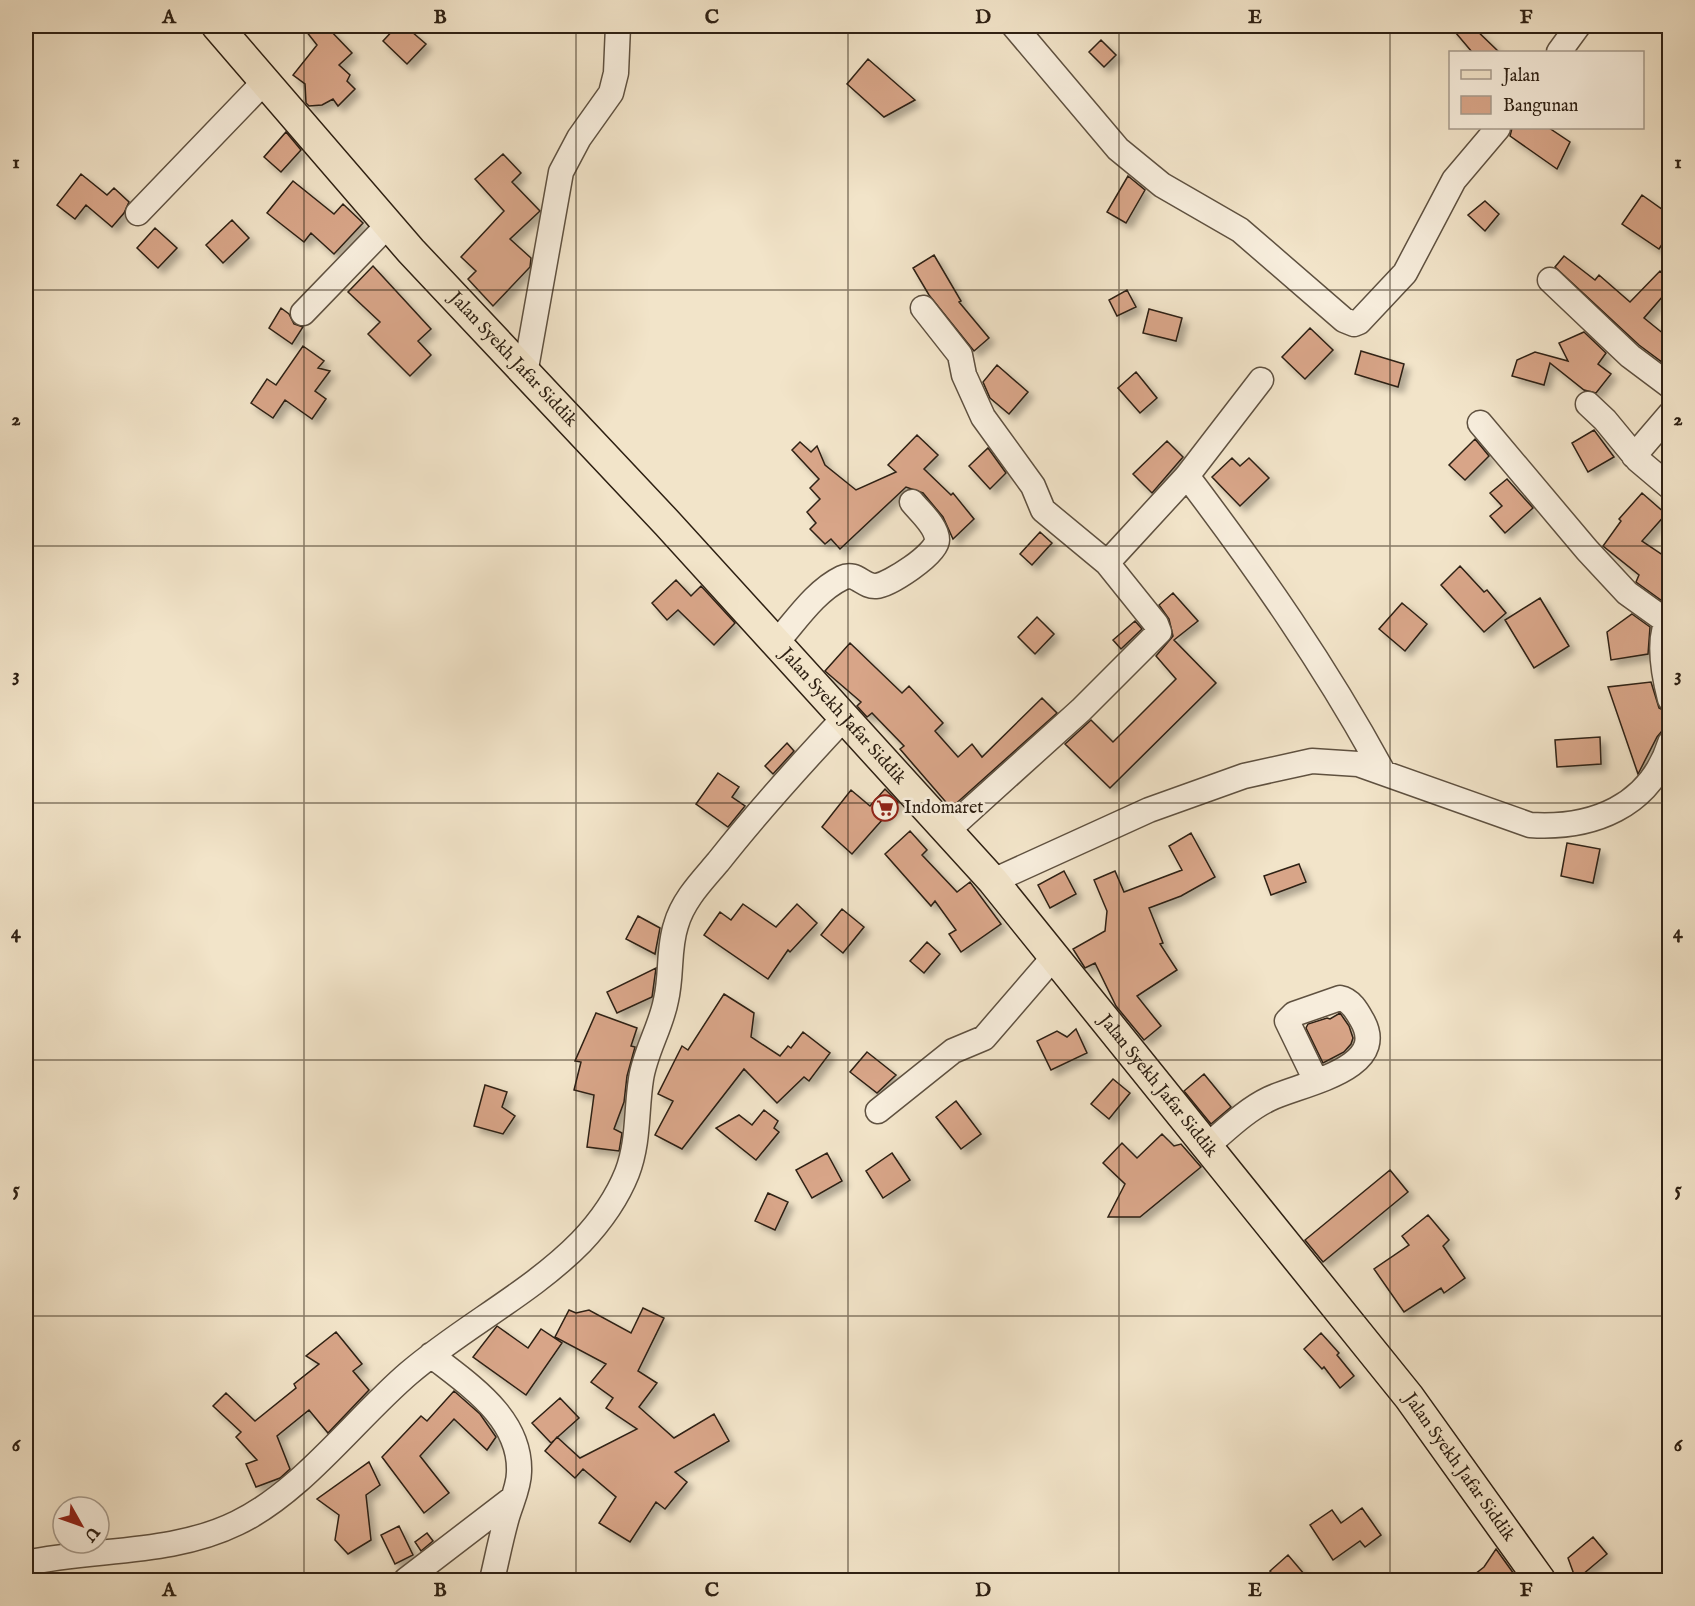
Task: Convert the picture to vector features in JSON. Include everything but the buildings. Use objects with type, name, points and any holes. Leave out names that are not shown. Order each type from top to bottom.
[{"type":"main road","name":"Jalan Syekh Jafar Siddik","points":[[217,26],[389,224],[525,375],[667,523],[993,881],[1409,1397],[1540,1581]]},
{"type":"street","points":[[525,375],[561,172],[573,147],[611,93],[616,73],[618,26]]},
{"type":"street","points":[[1014,26],[1118,149],[1162,185],[1240,230],[1344,320],[1354,324],[1359,322],[1405,273],[1446,192],[1497,129]]},
{"type":"street","points":[[1560,51],[1578,26]]},
{"type":"street","points":[[138,213],[265,81]]},
{"type":"street","points":[[303,313],[389,224]]},
{"type":"street","points":[[1550,280],[1629,356],[1670,386]]},
{"type":"street","points":[[923,308],[960,355],[964,375],[983,417],[1033,486],[1043,510],[1107,563],[1156,624],[1159,632],[1081,710],[947,831]]},
{"type":"street","points":[[1107,563],[1187,476],[1261,380]]},
{"type":"street","points":[[1588,404],[1605,420],[1634,456],[1670,487]]},
{"type":"street","points":[[1634,456],[1670,414]]},
{"type":"street","points":[[1480,423],[1627,593],[1668,619],[1663,647],[1670,699]]},
{"type":"street","points":[[1187,476],[1285,610],[1347,707],[1383,772]]},
{"type":"street","points":[[776,643],[821,594],[840,578],[855,577],[868,585],[877,586],[898,575],[933,550],[937,537],[933,528],[912,502]]},
{"type":"street","points":[[26,1563],[59,1556],[166,1546],[201,1538],[239,1522],[285,1490],[459,1332],[549,1272],[583,1240],[613,1201],[627,1172],[638,1129],[642,1074],[666,1004],[670,984],[671,944],[676,922],[686,902],[764,804],[844,718]]},
{"type":"street","points":[[993,881],[1149,810],[1244,776],[1312,761],[1358,764],[1530,825],[1556,826],[1611,813],[1627,802],[1664,763],[1670,743]]},
{"type":"street","points":[[878,1111],[953,1051],[984,1038],[1053,957]]},
{"type":"street","points":[[1207,1146],[1268,1099],[1316,1081]]},
{"type":"street","points":[[431,1355],[474,1389],[503,1419],[515,1440],[519,1475],[492,1581]]},
{"type":"street","points":[[406,1581],[513,1498]]},
{"type":"place","name":"Indomaret","points":[[885,808]]}]
